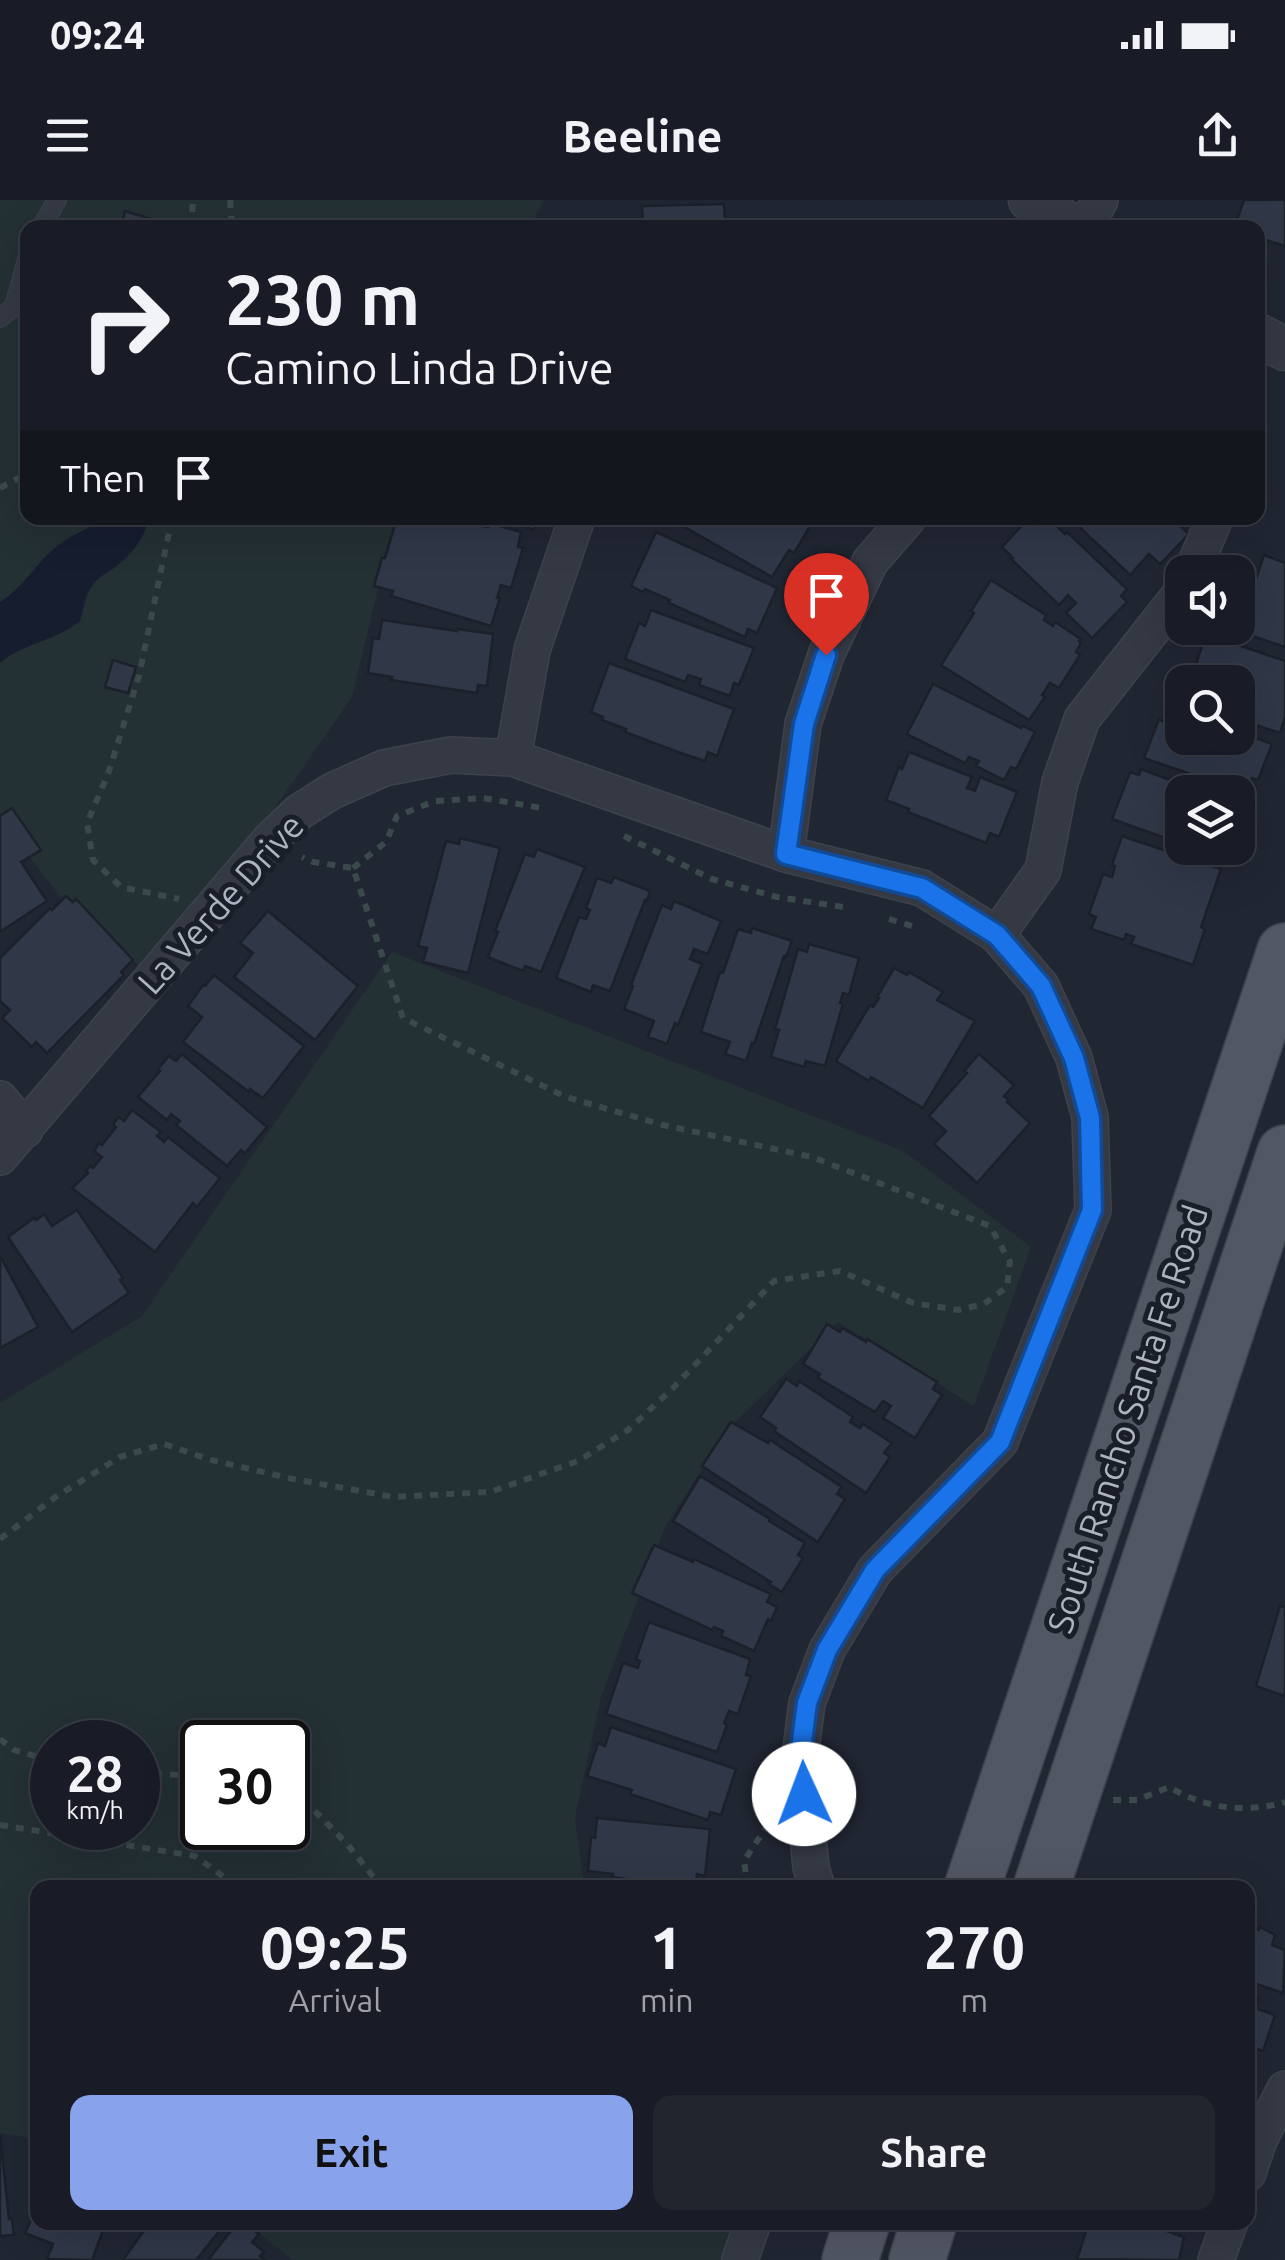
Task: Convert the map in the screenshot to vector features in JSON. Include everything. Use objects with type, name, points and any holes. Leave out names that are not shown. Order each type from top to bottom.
[{"type":"main road","name":"South Rancho Santa Fe Road","points":[[975,1880],[1274,1017],[1285,951]]},
{"type":"main road","name":"South Rancho Santa Fe Road","points":[[1043,1880],[1285,1153]]},
{"type":"main road","points":[[850,2260],[859,2230]]},
{"type":"main road","points":[[916,2260],[926,2230]]},
{"type":"street","points":[[1030,200],[1063,220]]},
{"type":"street","points":[[513,758],[532,650],[575,525]]},
{"type":"street","points":[[786,854],[804,724],[826,655],[870,562],[902,525]]},
{"type":"street","points":[[1199,555],[1212,525]]},
{"type":"street","points":[[997,935],[1043,870],[1060,782],[1082,719],[1165,614]]},
{"type":"street","name":"La Verde Drive","points":[[0,1158],[269,841],[316,801],[384,768],[451,756],[513,758],[786,854],[922,888],[997,935],[1041,986],[1074,1058],[1090,1118],[1092,1210],[1000,1442],[875,1570],[827,1650],[807,1703],[800,1757],[815,1880]]},
{"type":"street","points":[[0,1099],[25,1130]]},
{"type":"street","points":[[1264,2156],[1285,2088]]},
{"type":"street","points":[[740,2260],[750,2230]]},
{"type":"street","points":[[1216,2260],[1227,2230]]},
{"type":"lane","points":[[0,318],[14,306],[20,285]]},
{"type":"path","points":[[170,525],[138,676],[108,774],[87,823],[93,860],[121,887],[218,902]]},
{"type":"path","points":[[269,841],[313,862],[353,868],[386,842],[397,816],[434,801],[483,798],[561,812]]},
{"type":"path","points":[[613,831],[712,880],[777,897],[854,908]]},
{"type":"path","points":[[0,1539],[54,1498],[120,1457],[164,1444],[260,1472],[394,1497],[490,1492],[578,1460],[628,1430],[774,1282],[840,1271],[913,1303],[958,1310],[984,1304],[1006,1287],[1010,1262],[990,1226],[812,1157],[663,1125],[566,1097],[403,1018],[353,868]]},
{"type":"path","points":[[872,914],[926,930]]},
{"type":"path","points":[[0,1739],[14,1750],[30,1755]]},
{"type":"path","points":[[1106,1800],[1136,1800],[1169,1787],[1188,1798],[1235,1809],[1285,1802]]},
{"type":"path","points":[[310,1806],[376,1880]]},
{"type":"path","points":[[747,1880],[744,1861],[767,1826],[768,1806]]},
{"type":"path","points":[[0,1825],[195,1856],[228,1880]]},
{"type":"shaded area","points":[[0,200],[544,200],[534,220],[20,220],[20,525],[393,525],[352,697],[222,884],[140,967],[59,895],[0,819]]},
{"type":"shaded area","points":[[392,952],[903,1151],[1031,1247],[974,1406],[838,1322],[728,1429],[665,1527],[601,1697],[575,1817],[583,1880],[30,1880],[30,2138],[0,2133],[0,1403],[142,1316]]},
{"type":"shaded area","points":[[254,2230],[743,2230],[732,2260],[293,2260]]},
{"type":"water","points":[[93,525],[147,525],[129,555],[91,587],[80,621],[0,663],[0,602],[69,538]]},
{"type":"building","points":[[1244,200],[1285,200],[1285,246],[1265,240],[1265,220],[1237,220]]},
{"type":"building","points":[[724,204],[725,220],[643,220],[642,206]]},
{"type":"building","points":[[125,211],[154,220],[123,220]]},
{"type":"building","points":[[395,525],[496,525],[521,532],[518,547],[523,548],[511,588],[501,585],[491,626],[391,596],[393,591],[374,586]]},
{"type":"building","points":[[811,525],[794,553],[789,550],[772,577],[683,526]]},
{"type":"building","points":[[1022,525],[1055,525],[1067,532],[1127,589],[1121,596],[1127,602],[1092,638],[1066,613],[1076,603],[1068,595],[1059,605],[1002,547]]},
{"type":"building","points":[[1077,525],[1179,525],[1189,534],[1160,564],[1149,554],[1130,575]]},
{"type":"building","points":[[656,532],[777,588],[757,633],[748,629],[745,637],[669,603],[670,600],[631,586]]},
{"type":"building","points":[[1264,555],[1285,563],[1285,647],[1255,637],[1255,582]]},
{"type":"building","points":[[991,580],[1046,615],[1044,620],[1053,626],[1055,622],[1081,639],[1076,652],[1080,655],[1059,688],[1050,683],[1029,720],[941,665]]},
{"type":"building","points":[[651,610],[754,648],[739,685],[734,683],[730,696],[699,685],[701,679],[688,675],[685,682],[625,659],[639,623],[645,626]]},
{"type":"building","points":[[382,620],[493,634],[487,686],[478,685],[477,693],[368,673],[373,638],[379,639]]},
{"type":"building","points":[[1202,645],[1238,645],[1285,661],[1285,717],[1280,733],[1255,725],[1255,665],[1196,665]]},
{"type":"building","points":[[113,660],[136,667],[128,693],[105,687]]},
{"type":"building","points":[[609,663],[734,709],[717,756],[708,752],[705,761],[678,752],[625,732],[626,729],[591,712]]},
{"type":"building","points":[[933,684],[1035,732],[1016,769],[1011,767],[1004,780],[976,766],[979,761],[969,757],[965,763],[907,734]]},
{"type":"building","points":[[1159,719],[1164,722],[1165,755],[1255,755],[1255,738],[1272,744],[1258,780],[1255,775],[1194,775],[1144,758]]},
{"type":"building","points":[[909,752],[972,777],[967,788],[975,791],[980,777],[1017,792],[999,837],[990,833],[986,843],[886,800]]},
{"type":"building","points":[[1141,769],[1165,778],[1165,838],[1112,819],[1130,772],[1139,775]]},
{"type":"building","points":[[12,808],[41,850],[21,862],[47,901],[0,932],[0,816]]},
{"type":"building","points":[[1122,836],[1165,850],[1165,865],[1209,865],[1221,869],[1193,965],[1131,944],[1134,937],[1126,934],[1124,940],[1091,929],[1096,917],[1089,914],[1103,874],[1112,877]]},
{"type":"building","points":[[460,838],[500,848],[468,973],[423,962],[427,948],[418,946],[446,841],[459,844]]},
{"type":"building","points":[[537,849],[585,867],[541,972],[525,966],[523,971],[488,957],[525,854],[534,857]]},
{"type":"building","points":[[614,877],[650,891],[610,991],[593,985],[591,992],[556,978],[579,917],[586,919],[590,910],[586,908],[597,878],[611,883]]},
{"type":"building","points":[[66,896],[73,902],[76,899],[133,960],[121,972],[124,975],[47,1053],[36,1042],[32,1047],[2,1018],[10,1010],[0,1001],[0,958]]},
{"type":"building","points":[[674,901],[721,921],[708,954],[694,949],[690,959],[702,964],[667,1044],[648,1037],[654,1021],[624,1009],[662,905],[671,909]]},
{"type":"building","points":[[268,911],[358,986],[315,1040],[234,977],[253,953],[240,943]]},
{"type":"building","points":[[752,928],[792,941],[746,1061],[725,1054],[730,1042],[701,1032],[738,929],[751,933]]},
{"type":"building","points":[[809,944],[859,958],[849,995],[843,993],[825,1066],[806,1061],[804,1067],[771,1057],[798,949],[807,952]]},
{"type":"building","points":[[894,968],[907,975],[909,972],[943,992],[937,1000],[975,1021],[923,1108],[836,1061],[870,1005],[873,1007],[879,998]]},
{"type":"building","points":[[214,975],[304,1046],[263,1098],[250,1089],[249,1092],[183,1042],[202,1017],[188,1006]]},
{"type":"building","points":[[182,1054],[267,1127],[245,1153],[241,1150],[227,1166],[176,1125],[180,1121],[171,1114],[167,1120],[138,1097],[169,1056],[176,1061]]},
{"type":"building","points":[[979,1054],[1014,1085],[1004,1096],[1030,1123],[977,1183],[934,1144],[946,1131],[929,1116]]},
{"type":"building","points":[[132,1110],[161,1132],[157,1136],[164,1142],[168,1137],[220,1178],[197,1207],[193,1203],[155,1252],[72,1188],[102,1157],[94,1151],[116,1127],[113,1124],[119,1117],[124,1121]]},
{"type":"building","points":[[77,1210],[129,1293],[72,1332],[8,1237],[44,1214],[52,1226]]},
{"type":"building","points":[[0,1256],[38,1327],[0,1348]]},
{"type":"building","points":[[827,1324],[866,1342],[867,1339],[937,1382],[933,1389],[942,1395],[915,1438],[883,1418],[891,1406],[883,1401],[875,1412],[818,1378],[820,1374],[803,1364]]},
{"type":"building","points":[[786,1379],[797,1386],[799,1381],[853,1417],[850,1422],[860,1428],[863,1424],[892,1443],[884,1453],[890,1457],[866,1493],[774,1431],[776,1428],[760,1417]]},
{"type":"building","points":[[731,1422],[768,1443],[770,1440],[842,1487],[837,1494],[845,1499],[818,1542],[702,1466]]},
{"type":"building","points":[[700,1476],[805,1543],[798,1555],[803,1558],[782,1592],[673,1521]]},
{"type":"building","points":[[654,1545],[771,1594],[767,1602],[777,1607],[754,1651],[721,1636],[723,1631],[714,1627],[712,1630],[632,1593]]},
{"type":"building","points":[[1280,1606],[1285,1607],[1285,1696],[1256,1686]]},
{"type":"building","points":[[649,1622],[750,1659],[746,1675],[751,1676],[738,1714],[729,1711],[717,1752],[606,1714],[623,1663],[638,1668],[640,1661],[636,1659]]},
{"type":"building","points":[[611,1727],[736,1769],[721,1815],[710,1812],[708,1820],[587,1776],[598,1743],[605,1746]]},
{"type":"building","points":[[597,1818],[710,1829],[705,1876],[697,1874],[696,1880],[637,1880],[588,1871],[591,1837],[595,1838]]},
{"type":"building","points":[[1260,1927],[1275,1935],[1272,1945],[1285,1950],[1283,1993],[1255,1983],[1255,1929]]},
{"type":"building","points":[[1255,2008],[1275,2015],[1263,2051],[1255,2048]]},
{"type":"building","points":[[0,2135],[14,2235],[0,2236]]},
{"type":"building","points":[[30,2223],[30,2230],[103,2230],[92,2260],[47,2259],[53,2244],[25,2233]]},
{"type":"building","points":[[144,2230],[220,2230],[196,2260],[123,2260]]},
{"type":"building","points":[[232,2230],[254,2230],[259,2234],[252,2242],[264,2252],[260,2256],[265,2260],[208,2260]]},
{"type":"building","points":[[1086,2230],[1164,2230],[1184,2237],[1179,2260],[1077,2259]]},
{"type":"route","points":[[804,1794],[800,1757],[807,1703],[827,1650],[875,1570],[1000,1442],[1092,1210],[1090,1118],[1074,1058],[1041,986],[997,935],[922,888],[786,854],[804,724],[826,655]]}]
